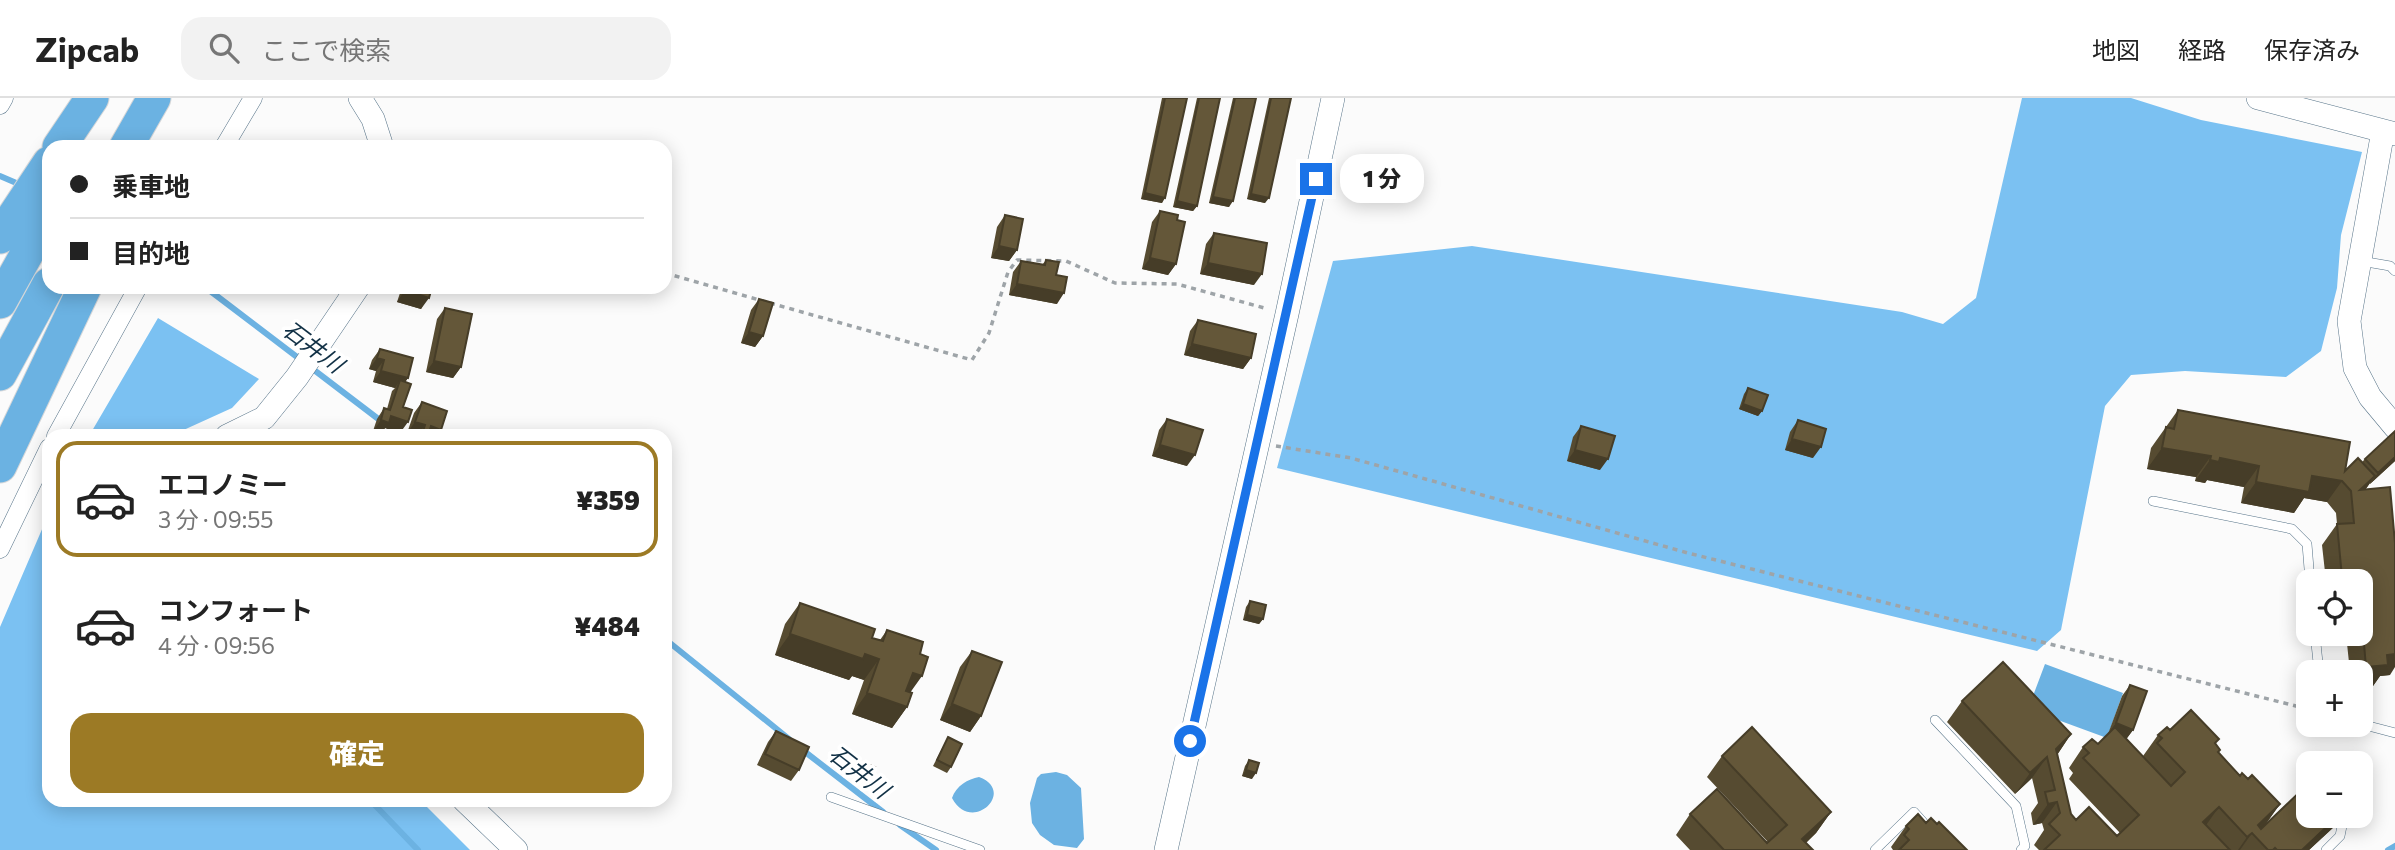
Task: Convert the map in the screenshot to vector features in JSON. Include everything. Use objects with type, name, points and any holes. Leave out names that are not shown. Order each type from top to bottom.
[{"type":"highway","points":[[64,140],[92,98]]},
{"type":"highway","points":[[90,140],[114,98]]},
{"type":"highway","points":[[130,140],[154,98]]},
{"type":"highway","points":[[156,140],[177,98]]},
{"type":"highway","points":[[0,237],[42,174]]},
{"type":"highway","points":[[0,302],[42,227]]},
{"type":"highway","points":[[0,374],[44,294]]},
{"type":"highway","points":[[0,466],[82,294]]},
{"type":"street","points":[[0,105],[4,98]]},
{"type":"street","points":[[228,140],[253,98]]},
{"type":"street","points":[[360,98],[373,119],[380,140]]},
{"type":"street","points":[[1166,850],[1333,98]]},
{"type":"street","points":[[2258,98],[2389,132],[2359,261],[2349,321],[2355,368],[2370,397],[2395,427]]},
{"type":"street","points":[[60,429],[134,294]]},
{"type":"street","points":[[241,429],[264,418],[297,377],[353,294]]},
{"type":"street","points":[[0,549],[42,461]]},
{"type":"street","points":[[471,807],[516,850]]},
{"type":"lane","points":[[2359,261],[2390,267],[2395,271]]},
{"type":"lane","points":[[2152,501],[2292,529],[2307,544],[2310,569]]},
{"type":"lane","points":[[1935,720],[2016,806],[2025,846],[2021,850]]},
{"type":"lane","points":[[2373,727],[2395,733]]},
{"type":"lane","points":[[831,797],[979,850]]},
{"type":"lane","points":[[1875,850],[1914,812],[1932,831]]},
{"type":"lane","points":[[2326,850],[2340,836],[2342,828]]},
{"type":"path","points":[[672,275],[972,360],[989,333],[1008,272],[1017,260],[1066,261],[1115,283],[1177,284],[1287,314]]},
{"type":"path","points":[[1257,442],[1351,458],[1688,553],[2296,706]]},
{"type":"shaded area","points":[[2022,98],[2131,98],[2201,120],[2362,152],[2341,235],[2337,288],[2321,351],[2286,377],[2185,371],[2131,375],[2105,406],[2061,630],[2037,651],[1277,468],[1333,261],[1472,246],[1902,312],[1943,324],[1976,298]]},
{"type":"shaded area","points":[[158,318],[259,379],[232,408],[186,429],[93,429]]},
{"type":"shaded area","points":[[42,529],[42,807],[427,807],[470,850],[0,850],[0,627]]},
{"type":"shaded area","points":[[2045,664],[2123,693],[2107,738],[2028,709]]},
{"type":"shaded area","points":[[1056,772],[1067,775],[1081,788],[1084,839],[1077,848],[1054,845],[1040,835],[1032,823],[1030,803],[1037,778],[1041,774]]},
{"type":"shaded area","points":[[979,777],[990,783],[994,791],[992,800],[987,807],[979,811],[970,812],[960,808],[952,798],[956,790],[971,779]]},
{"type":"building","points":[[1165,98],[1187,98],[1165,198],[1145,193]]},
{"type":"building","points":[[1199,98],[1220,98],[1197,206],[1177,201]]},
{"type":"building","points":[[1235,98],[1256,98],[1233,201],[1213,197]]},
{"type":"building","points":[[1271,98],[1291,98],[1269,198],[1251,194]]},
{"type":"building","points":[[1160,211],[1178,215],[1177,220],[1185,222],[1176,264],[1150,258]]},
{"type":"building","points":[[1005,215],[1023,219],[1017,250],[999,246]]},
{"type":"building","points":[[1214,233],[1267,243],[1262,274],[1208,263]]},
{"type":"building","points":[[1046,260],[1059,262],[1056,275],[1067,277],[1064,293],[1017,284],[1021,261],[1045,265]]},
{"type":"building","points":[[759,299],[773,303],[763,336],[749,332]]},
{"type":"building","points":[[445,308],[472,314],[461,367],[434,361]]},
{"type":"building","points":[[1198,320],[1256,334],[1251,358],[1192,344]]},
{"type":"building","points":[[380,349],[413,358],[408,378],[381,371],[384,360],[377,358]]},
{"type":"building","points":[[400,380],[411,384],[403,407],[412,410],[408,422],[391,416],[389,423],[381,420],[384,408],[390,410]]},
{"type":"building","points":[[1748,388],[1768,395],[1762,411],[1743,404]]},
{"type":"building","points":[[422,402],[447,411],[441,429],[431,426],[430,429],[424,429],[425,425],[415,422]]},
{"type":"building","points":[[2178,410],[2350,442],[2345,471],[2358,458],[2375,476],[2360,490],[2390,487],[2395,543],[2395,654],[2387,655],[2388,665],[2373,666],[2373,660],[2365,660],[2364,646],[2373,646],[2373,569],[2341,569],[2337,524],[2354,523],[2351,491],[2342,481],[2312,476],[2309,492],[2256,482],[2259,466],[2220,458],[2219,462],[2210,460],[2211,456],[2162,448],[2166,427],[2174,429]]},
{"type":"building","points":[[1167,419],[1203,430],[1195,455],[1160,445]]},
{"type":"building","points":[[1798,420],[1826,429],[1821,447],[1792,439]]},
{"type":"building","points":[[1581,426],[1615,436],[1608,459],[1575,450]]},
{"type":"building","points":[[2395,431],[2395,457],[2378,473],[2365,459]]},
{"type":"building","points":[[1250,601],[1266,605],[1263,619],[1247,615]]},
{"type":"building","points":[[800,603],[875,629],[872,638],[883,641],[887,630],[923,642],[920,654],[928,657],[922,676],[913,673],[906,691],[912,693],[907,707],[867,693],[879,659],[865,654],[863,659],[790,634]]},
{"type":"building","points":[[972,651],[1002,662],[981,716],[952,704]]},
{"type":"building","points":[[2003,662],[2071,734],[2056,749],[2071,814],[2076,820],[2089,807],[2117,836],[2139,815],[2083,758],[2089,753],[2083,747],[2092,739],[2098,744],[2115,727],[2171,786],[2185,772],[2157,743],[2162,738],[2158,735],[2167,727],[2170,730],[2191,710],[2219,739],[2215,743],[2220,750],[2218,752],[2240,776],[2242,773],[2248,779],[2252,775],[2280,804],[2258,825],[2261,829],[2296,795],[2296,828],[2325,828],[2302,850],[2268,850],[2252,833],[2247,837],[2219,807],[2203,822],[2230,850],[2044,850],[2060,835],[2049,824],[2060,813],[2057,802],[2048,804],[2045,792],[2055,790],[2047,757],[2030,773],[1962,701]]},
{"type":"building","points":[[2130,685],[2147,691],[2133,730],[2116,723]]},
{"type":"building","points":[[1752,727],[1831,812],[1802,839],[1813,850],[1724,850],[1690,814],[1717,789],[1767,843],[1787,825],[1722,756]]},
{"type":"building","points":[[776,731],[809,747],[799,770],[765,754]]},
{"type":"building","points":[[948,737],[962,744],[951,767],[937,760]]},
{"type":"building","points":[[1249,760],[1259,763],[1256,773],[1246,770]]},
{"type":"building","points":[[864,763],[875,767],[872,775],[861,771]]},
{"type":"building","points":[[1918,814],[1926,823],[1931,818],[1937,824],[1939,822],[1967,850],[1899,850],[1909,840],[1904,835],[1909,829],[1906,826]]},
{"type":"waterway","name":"石井川","points":[[0,176],[21,185]]},
{"type":"waterway","name":"石井川","points":[[214,294],[381,421]]},
{"type":"waterway","name":"石井川","points":[[672,645],[789,739]]},
{"type":"waterway","name":"石井川","points":[[800,748],[883,812]]},
{"type":"waterway","points":[[377,807],[418,850]]},
{"type":"waterway","name":"石井川","points":[[900,825],[936,850]]},
{"type":"waterway","name":"石井川","points":[[2388,850],[2395,846]]},
{"type":"route","points":[[1190,741],[1316,179]]}]
